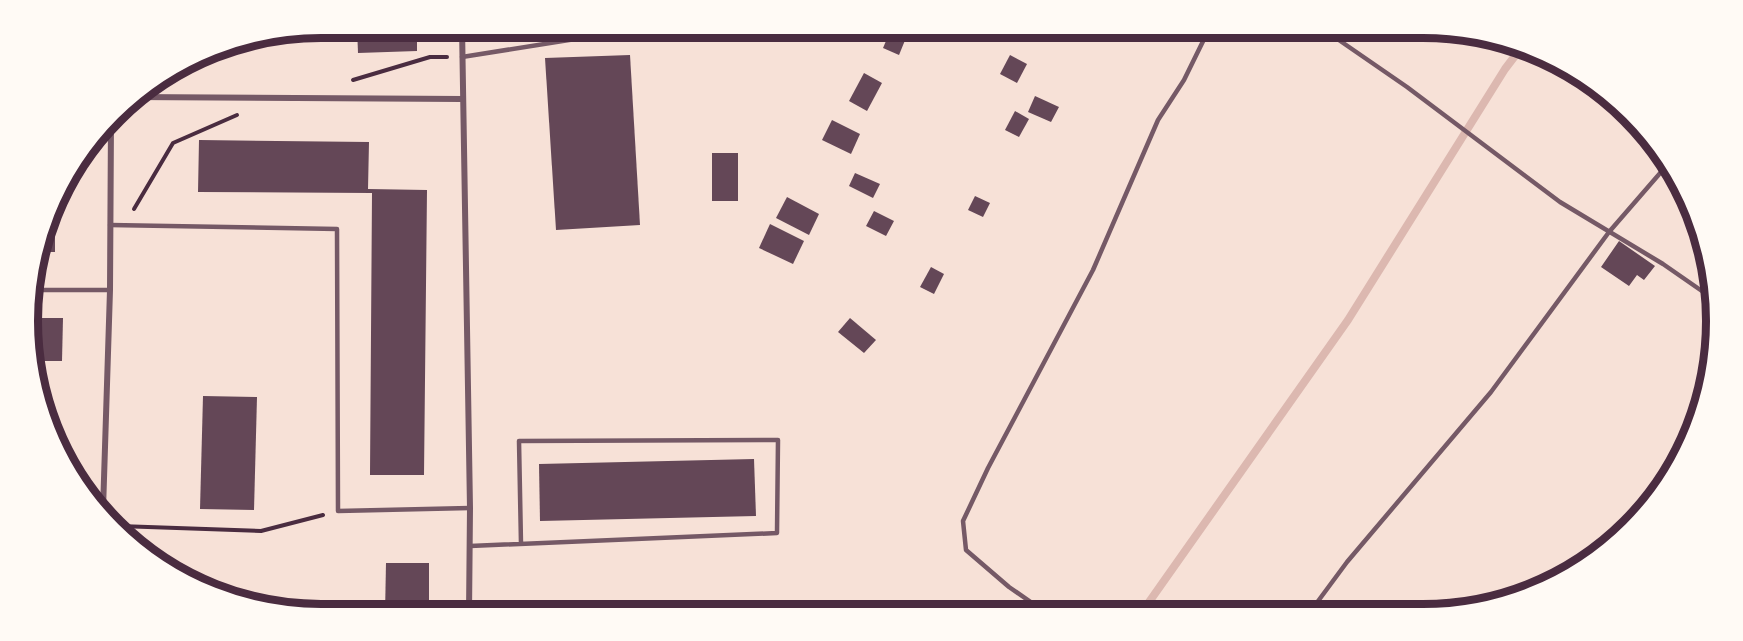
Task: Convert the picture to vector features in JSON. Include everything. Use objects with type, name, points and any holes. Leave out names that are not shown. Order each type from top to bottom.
[{"type":"street","points":[[462,38],[470,508],[469,604]]},
{"type":"street","points":[[147,97],[462,99]]},
{"type":"street","points":[[103,501],[110,290],[111,131]]},
{"type":"lane","points":[[462,57],[580,38]]},
{"type":"lane","points":[[1033,604],[1009,587],[966,550],[963,521],[988,468],[1093,270],[1158,120],[1184,80],[1205,38]]},
{"type":"lane","points":[[1336,38],[1407,87],[1560,202],[1663,264],[1704,292]]},
{"type":"lane","points":[[1316,604],[1347,562],[1491,392],[1609,232],[1663,170]]},
{"type":"lane","points":[[110,225],[337,229],[338,511],[470,508]]},
{"type":"lane","points":[[39,290],[110,290]]},
{"type":"lane","points":[[470,546],[521,544],[777,533],[777,440],[519,441],[521,544]]},
{"type":"path","points":[[126,526],[261,531],[338,511]]},
{"type":"building","points":[[357,38],[417,38],[417,51],[358,53]]},
{"type":"building","points":[[887,38],[906,38],[899,55],[883,48]]},
{"type":"building","points":[[630,55],[640,225],[556,230],[545,58]]},
{"type":"building","points":[[1010,55],[1027,64],[1017,83],[1000,74]]},
{"type":"building","points":[[864,73],[882,83],[867,111],[849,101]]},
{"type":"building","points":[[1035,96],[1059,107],[1051,122],[1028,112]]},
{"type":"building","points":[[1015,111],[1029,119],[1019,137],[1005,130]]},
{"type":"building","points":[[832,120],[860,134],[851,154],[822,140]]},
{"type":"building","points":[[199,140],[369,142],[368,189],[427,190],[424,475],[370,475],[372,193],[198,192]]},
{"type":"building","points":[[712,153],[738,153],[738,201],[712,201]]},
{"type":"building","points":[[855,173],[880,184],[873,198],[849,186]]},
{"type":"building","points":[[975,196],[990,203],[983,217],[968,210]]},
{"type":"building","points":[[787,197],[819,214],[809,235],[776,218]]},
{"type":"building","points":[[874,211],[894,221],[886,236],[866,226]]},
{"type":"building","points":[[55,224],[55,252],[46,252]]},
{"type":"building","points":[[770,224],[804,241],[793,264],[759,248]]},
{"type":"building","points":[[1619,241],[1655,266],[1644,280],[1637,275],[1629,286],[1601,267]]},
{"type":"building","points":[[931,267],[944,274],[934,294],[920,287]]},
{"type":"building","points":[[38,318],[63,318],[62,361],[41,361]]},
{"type":"building","points":[[850,318],[876,340],[864,353],[838,332]]},
{"type":"building","points":[[203,396],[257,397],[254,510],[200,509]]},
{"type":"building","points":[[754,459],[756,516],[540,521],[539,464]]},
{"type":"building","points":[[386,563],[429,563],[429,604],[385,604]]},
{"type":"waterway","points":[[1148,604],[1348,320],[1516,54]]}]
